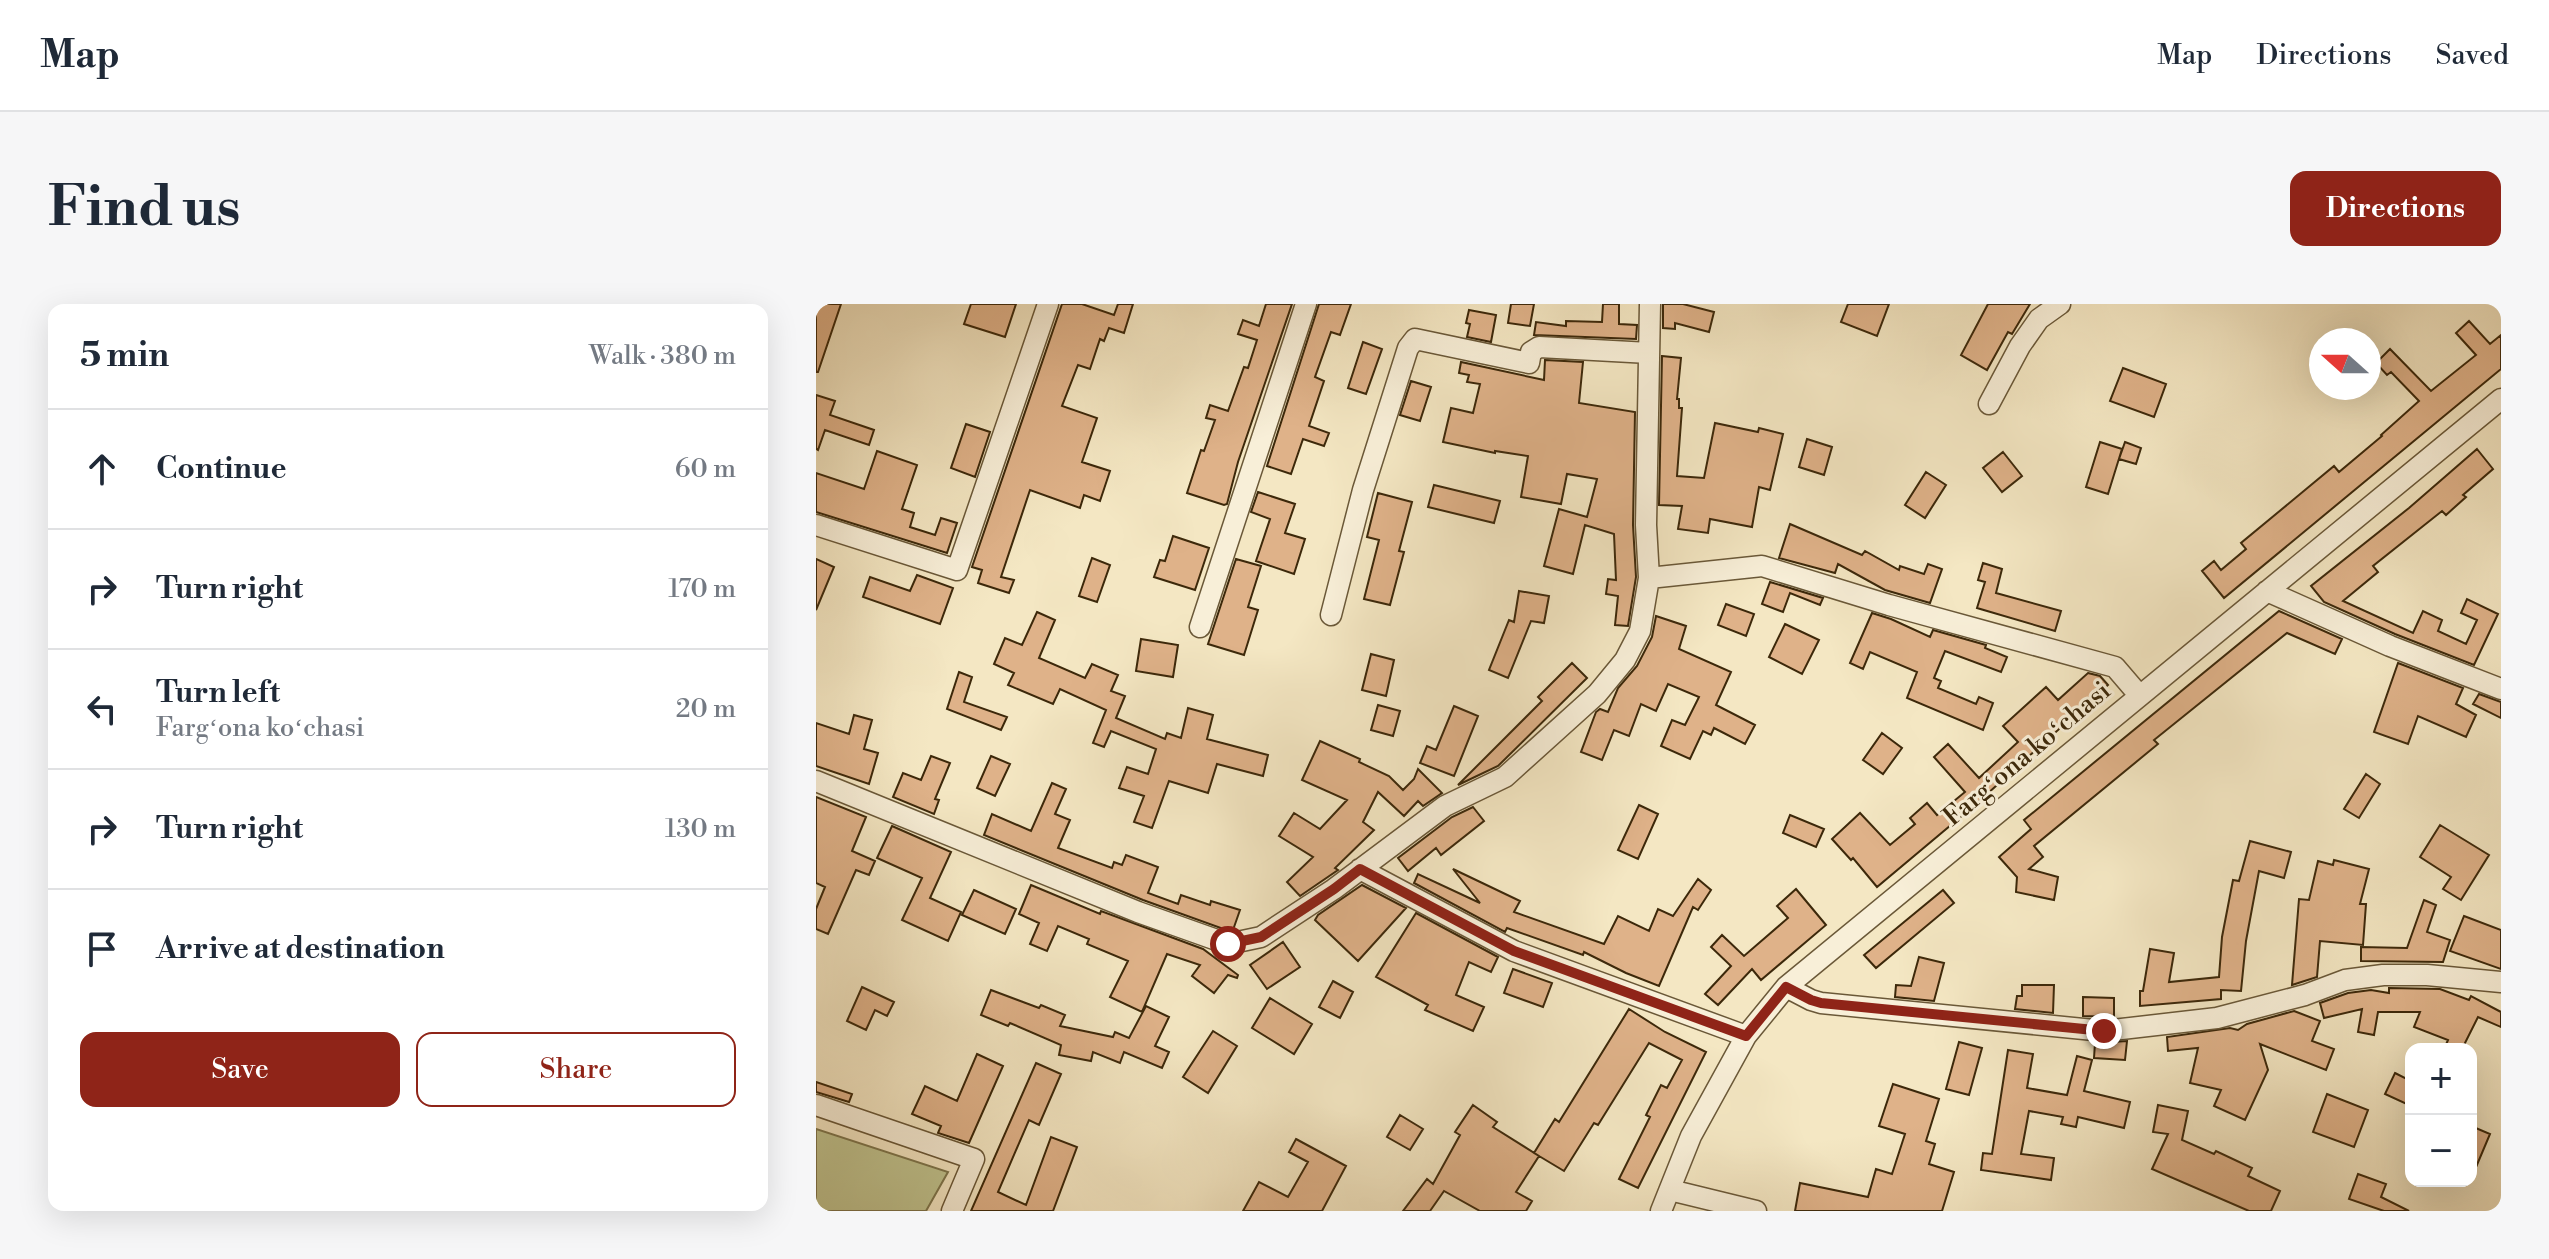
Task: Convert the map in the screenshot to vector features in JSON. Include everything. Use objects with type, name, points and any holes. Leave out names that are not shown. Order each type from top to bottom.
[{"type":"street","points":[[816,525],[957,570],[1048,304]]},
{"type":"street","points":[[1200,627],[1306,304]]},
{"type":"street","points":[[816,781],[1138,912],[1228,944],[1261,937],[1334,889],[1445,806],[1505,777],[1597,694],[1625,660],[1640,631],[1649,578],[1646,525],[1650,304]]},
{"type":"street","points":[[1989,404],[2020,346],[2039,319],[2060,304]]},
{"type":"street","points":[[1331,615],[1363,490],[1408,348],[1415,339],[1529,363],[1531,352],[1539,347],[1649,353]]},
{"type":"street","name":"Fargʻona koʻchasi","points":[[1661,1211],[1691,1136],[1746,1036],[1786,987],[2501,399]]},
{"type":"street","points":[[1649,578],[1762,566],[1889,605],[2115,667],[2139,695]]},
{"type":"street","points":[[2267,591],[2390,646],[2501,689]]},
{"type":"street","points":[[1360,869],[1514,951],[1746,1036]]},
{"type":"street","points":[[1786,987],[1821,1003],[2104,1031],[2217,1018],[2305,995],[2345,980],[2383,975],[2427,975],[2501,982]]},
{"type":"street","points":[[816,1105],[974,1159],[952,1211]]},
{"type":"street","points":[[1670,1190],[1756,1211]]},
{"type":"green space","points":[[816,1129],[948,1172],[926,1211],[816,1211]]},
{"type":"building","points":[[816,304],[841,304],[818,372],[816,372]]},
{"type":"building","points":[[971,304],[1016,304],[1005,337],[964,324]]},
{"type":"building","points":[[1062,304],[1082,304],[1114,315],[1118,304],[1133,304],[1124,333],[1109,328],[1104,341],[1100,339],[1090,369],[1078,365],[1062,406],[1097,418],[1082,462],[1110,471],[1100,501],[1084,495],[1080,508],[1030,490],[1001,577],[1014,580],[1009,593],[978,583],[982,570],[972,567]]},
{"type":"building","points":[[1266,304],[1292,304],[1238,462],[1227,504],[1224,505],[1187,493],[1215,420],[1206,418],[1210,405],[1228,411],[1244,367],[1248,368],[1257,340],[1238,334],[1243,320],[1259,326]]},
{"type":"building","points":[[1319,304],[1351,304],[1340,335],[1331,332],[1315,377],[1324,381],[1309,426],[1329,433],[1324,446],[1303,439],[1291,474],[1267,466]]},
{"type":"building","points":[[1511,304],[1534,304],[1530,326],[1508,323]]},
{"type":"building","points":[[1603,304],[1619,304],[1619,324],[1637,325],[1636,339],[1534,335],[1536,322],[1566,326],[1566,321],[1602,322]]},
{"type":"building","points":[[1663,304],[1683,304],[1714,312],[1709,332],[1675,323],[1675,329],[1663,328]]},
{"type":"building","points":[[1848,304],[1889,304],[1877,336],[1841,322]]},
{"type":"building","points":[[1988,304],[2030,304],[2012,334],[2008,332],[1987,370],[1961,355]]},
{"type":"building","points":[[1469,310],[1496,315],[1491,342],[1467,337]]},
{"type":"building","points":[[2469,321],[2490,344],[2501,335],[2501,369],[2224,598],[2202,571],[2214,561],[2221,570],[2246,549],[2241,543],[2334,466],[2339,472],[2419,401],[2391,372],[2387,375],[2381,368],[2381,358],[2390,349],[2431,391],[2476,355],[2456,333]]},
{"type":"building","points":[[1363,342],[1382,349],[1366,394],[1348,388]]},
{"type":"building","points":[[1662,356],[1681,358],[1677,399],[1679,408],[1682,408],[1677,476],[1704,478],[1715,423],[1783,434],[1770,490],[1759,487],[1752,527],[1710,519],[1708,533],[1678,529],[1682,506],[1659,505]]},
{"type":"building","points":[[1545,360],[1583,362],[1579,403],[1635,412],[1633,525],[1636,577],[1628,626],[1615,625],[1618,596],[1606,594],[1608,579],[1616,580],[1614,534],[1585,525],[1573,574],[1544,566],[1559,509],[1587,517],[1597,479],[1567,474],[1561,504],[1521,497],[1528,456],[1495,453],[1443,442],[1451,408],[1473,413],[1480,384],[1467,382],[1469,375],[1459,373],[1461,362],[1544,380]]},
{"type":"building","points":[[2123,368],[2166,384],[2154,417],[2110,401]]},
{"type":"building","points":[[1411,381],[1431,387],[1420,421],[1400,415]]},
{"type":"building","points":[[816,395],[835,401],[830,415],[874,430],[869,445],[825,430],[816,449]]},
{"type":"building","points":[[966,424],[990,432],[975,477],[951,468]]},
{"type":"building","points":[[1807,439],[1832,447],[1824,475],[1799,467]]},
{"type":"building","points":[[2100,442],[2122,449],[2108,494],[2086,487]]},
{"type":"building","points":[[2125,442],[2141,448],[2136,464],[2119,459]]},
{"type":"building","points":[[2477,449],[2493,469],[2463,495],[2466,497],[2446,515],[2442,511],[2373,566],[2378,572],[2343,601],[2413,633],[2423,611],[2442,620],[2438,631],[2466,644],[2477,620],[2461,613],[2467,599],[2498,614],[2474,665],[2324,602],[2311,586]]},
{"type":"building","points":[[877,451],[917,465],[902,509],[914,513],[910,527],[935,535],[941,518],[957,523],[947,553],[816,512],[816,473],[864,489]]},
{"type":"building","points":[[2003,452],[2022,476],[2002,492],[1983,468]]},
{"type":"building","points":[[1926,472],[1946,485],[1925,518],[1905,505]]},
{"type":"building","points":[[1434,485],[1500,501],[1494,523],[1428,507]]},
{"type":"building","points":[[1258,492],[1295,504],[1285,533],[1305,539],[1294,574],[1256,561],[1270,519],[1251,512]]},
{"type":"building","points":[[1378,493],[1412,502],[1399,551],[1404,552],[1390,605],[1364,599],[1379,540],[1367,537]]},
{"type":"building","points":[[1790,524],[1862,555],[1865,551],[1899,570],[1900,566],[1924,574],[1928,564],[1942,569],[1930,603],[1885,590],[1838,564],[1835,573],[1779,558]]},
{"type":"building","points":[[1173,536],[1209,548],[1195,590],[1154,577],[1160,560],[1165,561]]},
{"type":"building","points":[[1092,558],[1110,565],[1097,602],[1079,596]]},
{"type":"building","points":[[816,559],[834,567],[816,610]]},
{"type":"building","points":[[1236,559],[1261,566],[1248,607],[1258,610],[1244,655],[1208,644]]},
{"type":"building","points":[[1983,563],[2002,569],[1996,593],[2061,611],[2055,631],[1977,608],[1985,582],[1978,580]]},
{"type":"building","points":[[917,575],[953,588],[940,624],[863,597],[870,577],[910,591]]},
{"type":"building","points":[[1770,582],[1823,598],[1820,605],[1790,593],[1783,612],[1762,604]]},
{"type":"building","points":[[1519,591],[1549,596],[1544,623],[1531,621],[1508,678],[1489,670],[1509,620],[1514,622]]},
{"type":"building","points":[[1726,604],[1754,614],[1746,636],[1718,625]]},
{"type":"building","points":[[2279,611],[2342,639],[2335,654],[2287,633],[2154,740],[2158,744],[2034,846],[2043,857],[2029,869],[2058,877],[2054,900],[2016,892],[2017,877],[1999,857],[2031,829],[2024,820]]},
{"type":"building","points":[[1037,612],[1055,620],[1039,658],[1085,678],[1092,664],[1118,675],[1111,691],[1125,696],[1116,718],[1165,739],[1167,733],[1181,738],[1188,708],[1213,715],[1207,739],[1268,755],[1263,776],[1217,764],[1208,793],[1169,781],[1152,828],[1134,822],[1144,796],[1119,788],[1127,767],[1148,774],[1156,749],[1111,731],[1104,747],[1093,743],[1106,710],[1060,689],[1053,704],[1008,685],[1014,673],[994,664],[1005,638],[1022,645]]},
{"type":"building","points":[[1872,613],[1930,637],[1933,630],[1986,645],[1985,648],[2007,657],[2001,672],[1945,651],[1934,678],[1941,681],[1938,688],[1976,704],[1979,697],[1993,703],[1983,730],[1907,698],[1917,672],[1870,652],[1863,669],[1850,663]]},
{"type":"building","points":[[1656,616],[1686,626],[1679,649],[1731,672],[1716,705],[1755,725],[1745,744],[1714,728],[1711,735],[1703,731],[1690,759],[1661,746],[1672,720],[1685,725],[1699,697],[1668,684],[1656,711],[1641,704],[1629,736],[1614,730],[1602,760],[1581,752],[1596,712],[1600,709],[1608,712],[1618,688],[1637,666],[1652,637]]},
{"type":"building","points":[[1785,624],[1819,640],[1802,674],[1769,657]]},
{"type":"building","points":[[1141,639],[1178,645],[1173,677],[1136,671]]},
{"type":"building","points":[[1371,654],[1394,660],[1386,696],[1362,690]]},
{"type":"building","points":[[1572,663],[1587,678],[1498,766],[1458,785],[1542,701],[1538,697]]},
{"type":"building","points":[[2398,663],[2463,688],[2456,704],[2476,715],[2466,737],[2418,716],[2408,744],[2374,732]]},
{"type":"building","points":[[959,672],[972,677],[964,702],[1007,717],[1001,730],[947,709]]},
{"type":"building","points":[[2088,673],[2100,676],[2108,685],[1976,804],[1877,887],[1832,839],[1860,813],[1890,845],[1915,824],[1910,818],[1927,803],[1937,815],[1965,792],[1934,757],[1948,744],[1979,778],[2018,742],[2003,726],[2046,687],[2058,700]]},
{"type":"building","points":[[2479,694],[2501,702],[2501,718],[2473,704]]},
{"type":"building","points":[[1378,705],[1400,711],[1393,736],[1371,730]]},
{"type":"building","points":[[1454,706],[1478,716],[1454,776],[1420,763],[1427,746],[1436,750]]},
{"type":"building","points":[[854,715],[872,720],[864,749],[878,753],[869,784],[816,766],[816,723],[849,734]]},
{"type":"building","points":[[1882,733],[1902,748],[1883,774],[1863,760]]},
{"type":"building","points":[[1320,741],[1389,776],[1403,790],[1414,779],[1418,769],[1442,793],[1423,806],[1418,801],[1404,816],[1378,792],[1363,822],[1374,830],[1335,868],[1338,870],[1300,896],[1287,882],[1313,857],[1279,836],[1294,813],[1320,829],[1347,800],[1302,780]]},
{"type":"building","points":[[931,756],[950,763],[935,799],[939,800],[934,814],[893,797],[903,773],[921,780]]},
{"type":"building","points":[[991,756],[1010,764],[995,796],[977,788]]},
{"type":"building","points":[[2366,774],[2380,784],[2359,818],[2344,809]]},
{"type":"building","points":[[1052,783],[1066,789],[1055,814],[1070,820],[1058,848],[1112,868],[1114,862],[1122,865],[1126,855],[1158,867],[1148,893],[1178,904],[1181,895],[1210,905],[1211,901],[1240,910],[1233,930],[1143,900],[984,835],[992,814],[1031,831]]},
{"type":"building","points":[[816,797],[866,817],[852,851],[875,861],[869,875],[856,870],[828,934],[816,929],[816,909],[825,887],[816,883]]},
{"type":"building","points":[[1639,805],[1658,814],[1638,859],[1618,850]]},
{"type":"building","points":[[1473,807],[1484,821],[1441,855],[1436,848],[1408,871],[1398,858],[1452,817]]},
{"type":"building","points":[[1790,815],[1824,829],[1816,847],[1783,833]]},
{"type":"building","points":[[2440,825],[2489,855],[2461,900],[2443,889],[2451,877],[2420,857]]},
{"type":"building","points":[[892,826],[951,852],[930,898],[961,912],[948,941],[902,920],[922,878],[877,858]]},
{"type":"building","points":[[2250,841],[2291,852],[2284,878],[2259,871],[2246,941],[2241,991],[2221,990],[2221,999],[2140,1006],[2140,991],[2143,991],[2150,949],[2174,953],[2169,982],[2219,977],[2222,937],[2233,880],[2239,881]]},
{"type":"building","points":[[2334,860],[2369,869],[2360,904],[2366,904],[2363,945],[2320,941],[2317,977],[2292,985],[2299,899],[2309,900],[2318,861],[2333,865]]},
{"type":"building","points":[[1453,869],[1520,901],[1514,912],[1604,944],[1618,916],[1649,931],[1658,909],[1673,916],[1698,879],[1711,890],[1698,910],[1693,907],[1659,986],[1584,952],[1583,955],[1507,928],[1505,932],[1414,883],[1418,874],[1480,903]]},
{"type":"building","points":[[1031,885],[1100,914],[1101,911],[1203,949],[1238,975],[1237,978],[1228,975],[1214,993],[1192,976],[1200,965],[1167,954],[1142,1012],[1110,997],[1128,961],[1087,944],[1089,939],[1058,926],[1047,951],[1030,944],[1039,923],[1019,914]]},
{"type":"building","points":[[1362,885],[1406,908],[1358,961],[1315,920]]},
{"type":"building","points":[[1796,889],[1826,925],[1761,980],[1752,969],[1718,1005],[1705,994],[1731,966],[1711,947],[1722,935],[1744,956],[1788,918],[1777,906]]},
{"type":"building","points":[[974,890],[1016,909],[1005,934],[962,915]]},
{"type":"building","points":[[1943,890],[1954,903],[1876,968],[1864,955]]},
{"type":"building","points":[[2424,900],[2436,905],[2427,932],[2450,940],[2443,962],[2361,961],[2361,947],[2407,948]]},
{"type":"building","points":[[1416,913],[1498,957],[1491,972],[1469,962],[1456,995],[1484,1007],[1473,1031],[1425,1010],[1428,1005],[1376,977]]},
{"type":"building","points":[[2464,916],[2501,930],[2501,969],[2450,951]]},
{"type":"building","points":[[1283,942],[1300,967],[1267,989],[1250,965]]},
{"type":"building","points":[[1919,957],[1944,963],[1934,1001],[1895,997],[1896,985],[1911,986]]},
{"type":"building","points":[[1513,969],[1552,983],[1543,1007],[1504,993]]},
{"type":"building","points":[[1333,981],[1353,992],[1340,1018],[1319,1007]]},
{"type":"building","points":[[2022,985],[2054,985],[2053,1013],[2015,1009],[2017,996],[2022,996]]},
{"type":"building","points":[[862,987],[894,1002],[887,1016],[875,1010],[866,1030],[847,1021]]},
{"type":"building","points":[[2389,988],[2440,989],[2469,1000],[2471,996],[2501,1012],[2501,1027],[2478,1017],[2465,1043],[2447,1043],[2448,1040],[2414,1027],[2420,1012],[2378,1012],[2374,1035],[2358,1032],[2362,1009],[2324,1018],[2320,1003],[2348,993],[2371,990],[2389,993]]},
{"type":"building","points":[[991,990],[1065,1015],[1060,1026],[1113,1037],[1115,1032],[1129,1038],[1146,1006],[1169,1017],[1155,1046],[1169,1052],[1162,1068],[1124,1052],[1120,1063],[1093,1052],[1091,1061],[1059,1055],[1061,1045],[1010,1023],[1008,1026],[981,1015]]},
{"type":"building","points":[[2083,997],[2114,998],[2114,1017],[2083,1016]]},
{"type":"building","points":[[1270,998],[1312,1024],[1294,1054],[1252,1028]]},
{"type":"building","points":[[1629,1009],[1665,1032],[1706,1052],[1638,1188],[1619,1179],[1650,1117],[1646,1115],[1661,1085],[1667,1088],[1682,1060],[1649,1043],[1598,1125],[1594,1123],[1564,1171],[1534,1153],[1555,1119],[1559,1122]]},
{"type":"building","points":[[2294,1011],[2320,1021],[2312,1041],[2334,1049],[2326,1070],[2260,1044],[2268,1070],[2245,1120],[2214,1106],[2221,1090],[2190,1083],[2198,1048],[2168,1051],[2167,1037],[2230,1028],[2238,1030],[2247,1024]]},
{"type":"building","points":[[1213,1031],[1237,1046],[1208,1093],[1183,1077]]},
{"type":"building","points":[[2127,1041],[2125,1060],[2094,1058],[2095,1043]]},
{"type":"building","points":[[1959,1042],[1982,1048],[1969,1095],[1946,1089]]},
{"type":"building","points":[[2008,1050],[2033,1054],[2027,1088],[2067,1095],[2077,1056],[2092,1060],[2084,1091],[2130,1102],[2124,1128],[2078,1117],[2076,1127],[2061,1124],[2063,1117],[2029,1111],[2021,1154],[2054,1158],[2051,1180],[1981,1170],[1983,1153],[1992,1154]]},
{"type":"building","points":[[977,1054],[1003,1066],[969,1143],[938,1133],[941,1126],[912,1114],[925,1086],[957,1101]]},
{"type":"building","points":[[1036,1063],[1061,1074],[1039,1125],[1029,1120],[998,1192],[1026,1205],[1051,1137],[1077,1147],[1053,1211],[971,1211]]},
{"type":"building","points":[[2395,1073],[2405,1078],[2405,1103],[2385,1094]]},
{"type":"building","points":[[816,1082],[852,1094],[849,1102],[816,1092]]},
{"type":"building","points":[[1893,1084],[1939,1099],[1926,1141],[1935,1144],[1929,1164],[1954,1172],[1942,1211],[1795,1211],[1800,1183],[1868,1197],[1876,1169],[1892,1174],[1905,1134],[1879,1126]]},
{"type":"building","points":[[2327,1094],[2368,1110],[2354,1147],[2313,1132]]},
{"type":"building","points":[[1473,1105],[1497,1122],[1493,1127],[1539,1156],[1516,1192],[1532,1201],[1526,1211],[1480,1211],[1444,1191],[1430,1211],[1403,1211],[1427,1179],[1433,1184],[1460,1135],[1455,1132]]},
{"type":"building","points":[[2158,1105],[2188,1111],[2182,1140],[2214,1154],[2216,1151],[2252,1168],[2248,1176],[2280,1191],[2271,1211],[2249,1211],[2152,1169],[2168,1134],[2153,1132]]},
{"type":"building","points":[[1400,1115],[1423,1129],[1410,1150],[1387,1137]]},
{"type":"building","points":[[2477,1129],[2490,1134],[2477,1165]]},
{"type":"building","points":[[1296,1139],[1346,1166],[1322,1211],[1243,1211],[1259,1182],[1288,1197],[1308,1162],[1289,1152]]},
{"type":"building","points":[[2358,1174],[2386,1184],[2381,1197],[2409,1211],[2384,1211],[2349,1199]]},
{"type":"route","points":[[1228,944],[1261,937],[1360,869],[1514,951],[1746,1036],[1786,987],[1821,1003],[2104,1031]]}]
